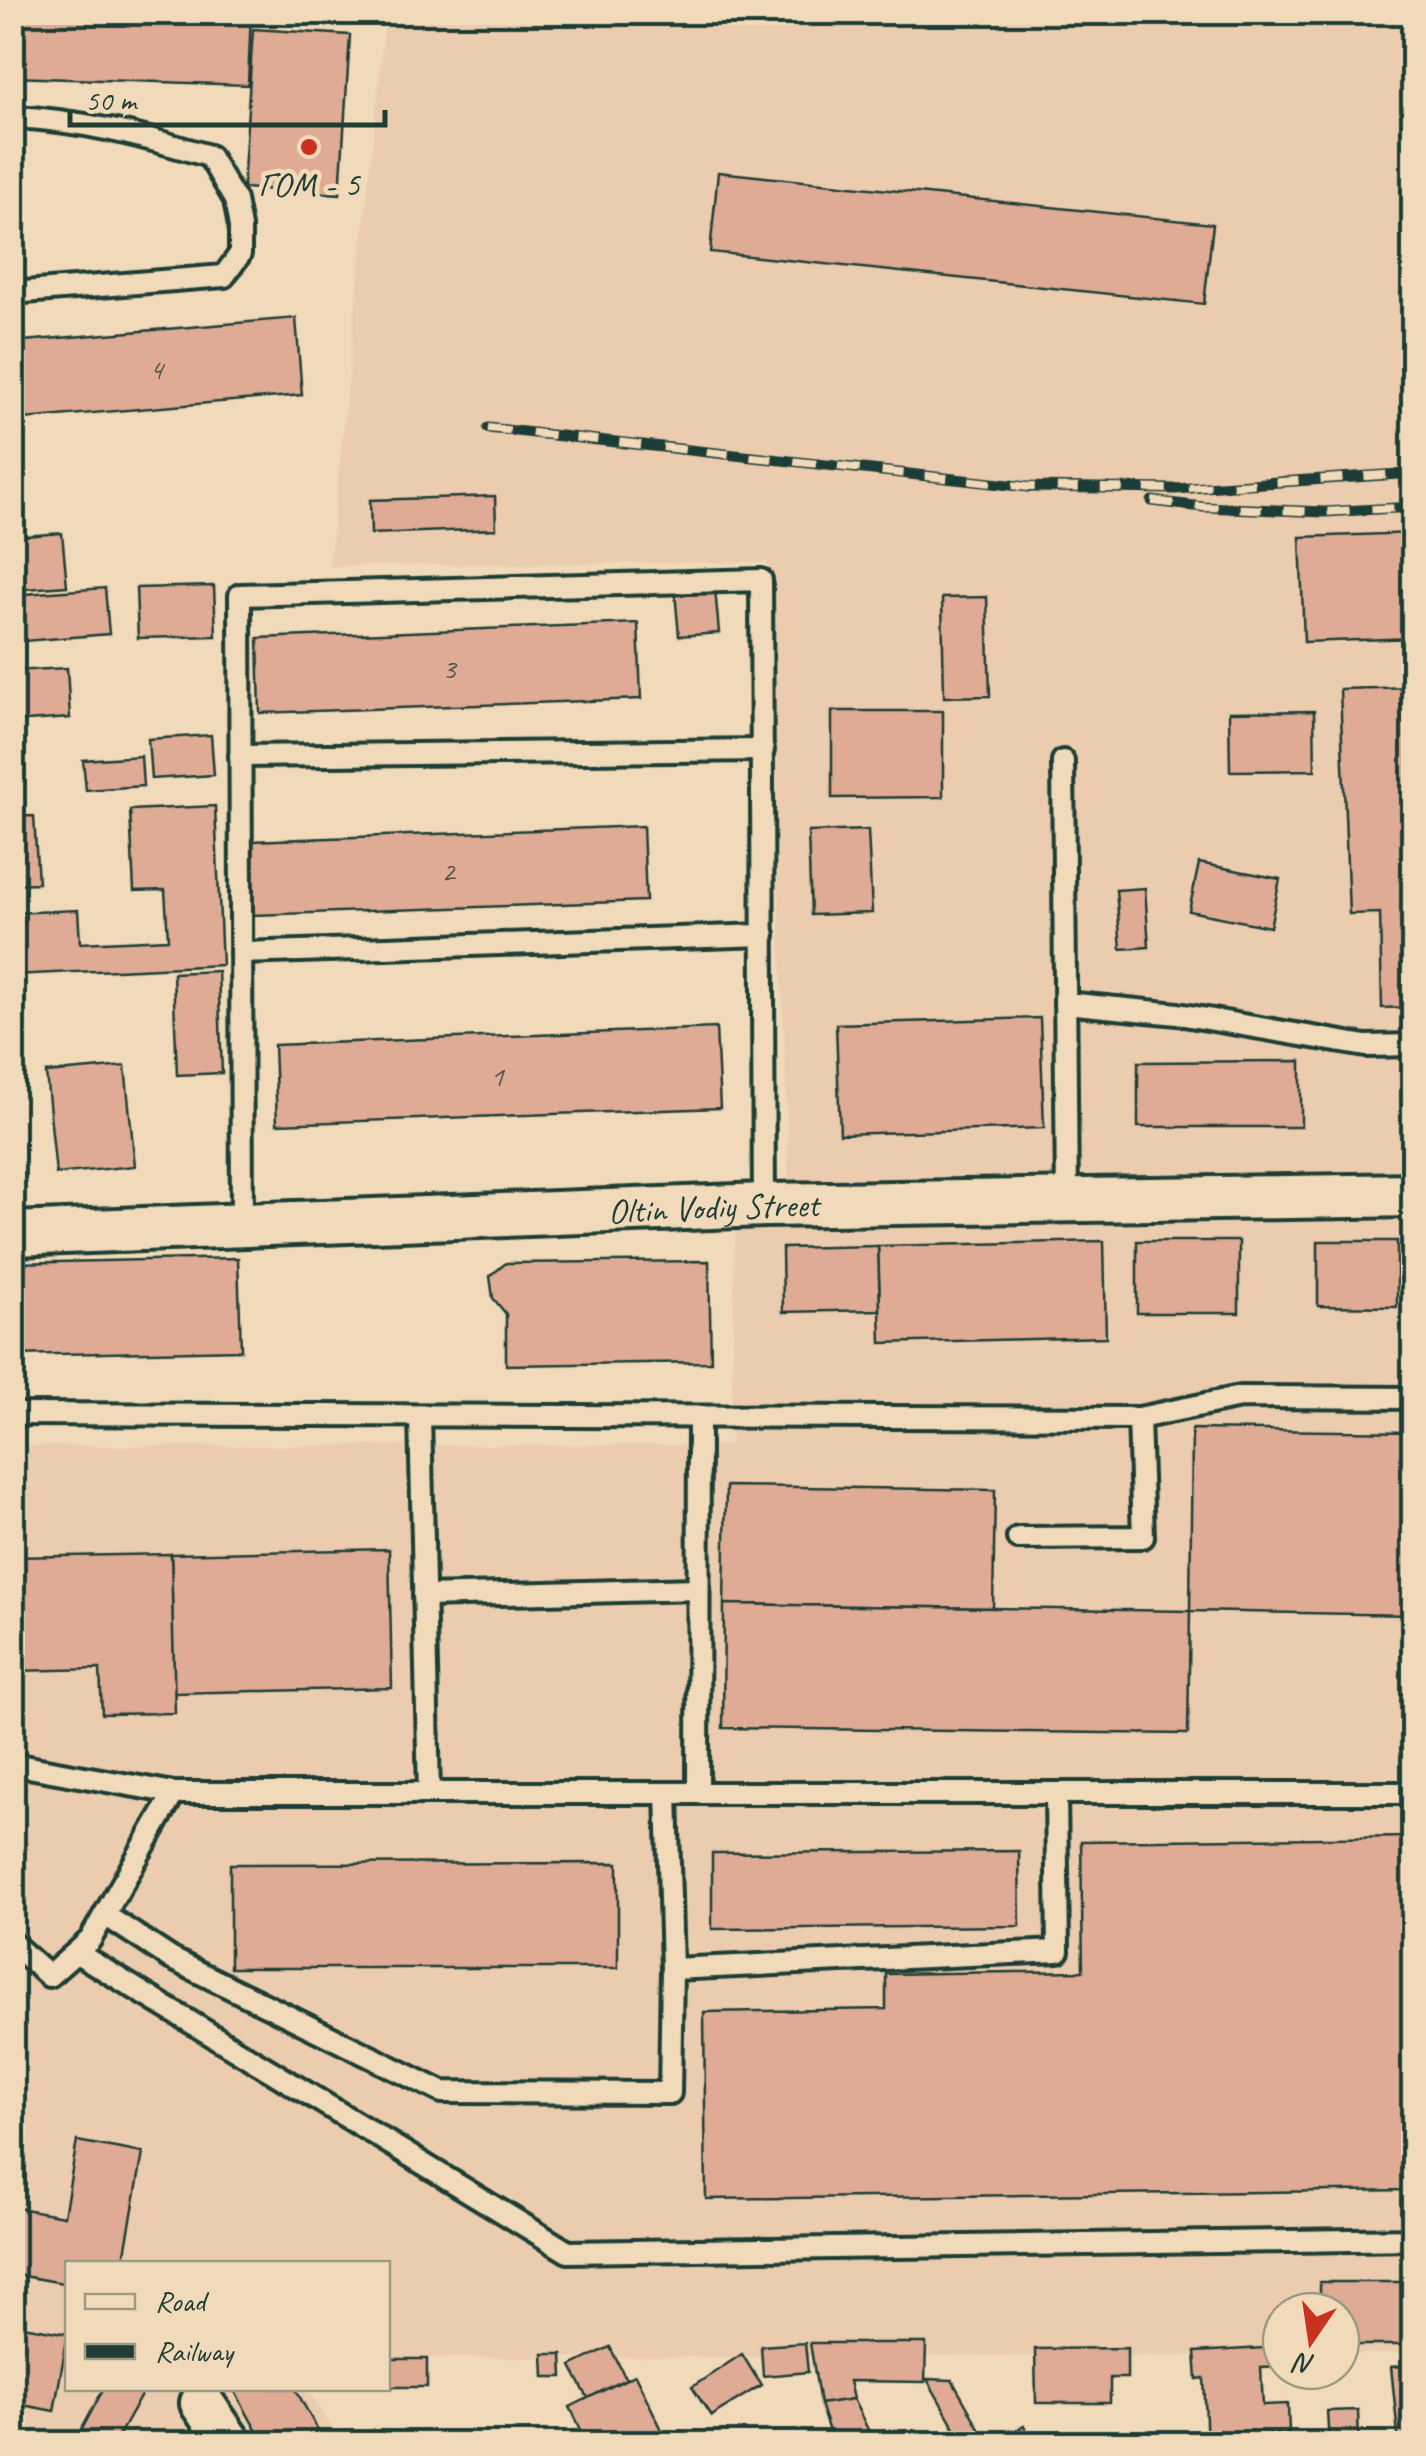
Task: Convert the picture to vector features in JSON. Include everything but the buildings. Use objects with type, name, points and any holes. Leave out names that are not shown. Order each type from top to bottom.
[{"type":"street","name":"Oltin Vodiy Street","points":[[12,1234],[764,1205],[1414,1195]]},
{"type":"street","points":[[202,2403],[230,2444]]},
{"type":"lane","points":[[12,118],[55,119],[134,133],[209,156],[235,200],[240,254],[224,276],[12,294]]},
{"type":"lane","points":[[242,1225],[240,595],[761,580],[764,1205]]},
{"type":"lane","points":[[240,756],[763,750]]},
{"type":"lane","points":[[1063,761],[1067,1200]]},
{"type":"lane","points":[[241,953],[764,934]]},
{"type":"lane","points":[[1065,1004],[1178,1014],[1366,1046],[1414,1046]]},
{"type":"lane","points":[[12,1414],[1139,1418],[1240,1397],[1414,1398]]},
{"type":"lane","points":[[420,1416],[429,1793]]},
{"type":"lane","points":[[698,1417],[698,1793]]},
{"type":"lane","points":[[1018,1538],[1143,1537],[1139,1418]]},
{"type":"lane","points":[[424,1596],[698,1589]]},
{"type":"lane","points":[[12,1764],[174,1793],[1414,1793]]},
{"type":"lane","points":[[12,1943],[49,1976],[77,1953],[90,1940],[174,1793]]},
{"type":"lane","points":[[105,1915],[172,1958],[442,2092],[670,2093],[672,1968],[667,1793]]},
{"type":"lane","points":[[672,1968],[1058,1951],[1056,1793]]},
{"type":"lane","points":[[77,1953],[568,2252],[1414,2239]]},
{"type":"shaded area","points":[[386,13],[1413,13],[1413,2354],[1361,2354],[1361,2291],[1261,2291],[1261,2355],[390,2358],[390,2261],[65,2261],[65,2391],[309,2391],[341,2443],[13,2443],[12,1446],[731,1445],[736,1189],[789,1180],[767,562],[329,566]]},
{"type":"railway","points":[[488,428],[1028,487],[1175,489],[1414,473]]},
{"type":"railway","points":[[1152,501],[1324,512],[1414,507]]},
{"type":"place","name":"ГОМ - 5","points":[[309,147]]}]
